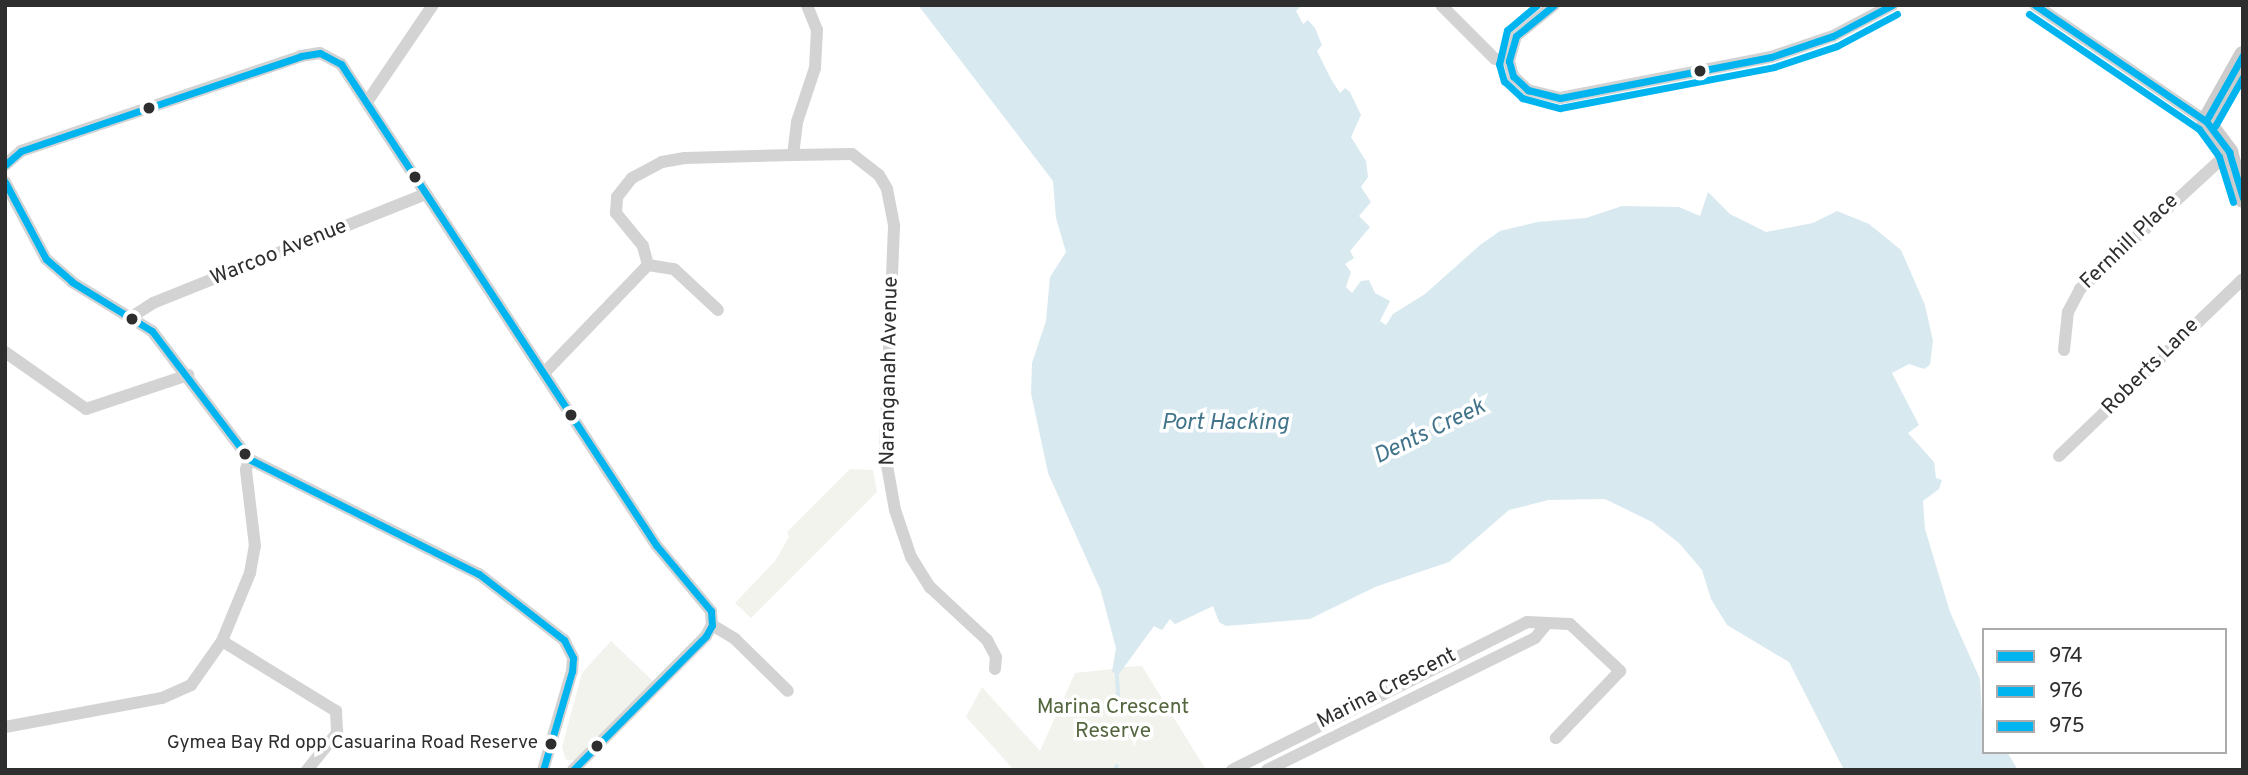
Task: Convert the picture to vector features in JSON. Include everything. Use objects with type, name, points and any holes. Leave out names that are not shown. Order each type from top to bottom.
[{"type":"street","points":[[367,102],[433,5]]},
{"type":"street","points":[[793,155],[797,122],[816,68],[817,30],[807,5]]},
{"type":"street","points":[[1441,5],[1495,59],[1508,61]]},
{"type":"street","points":[[1554,5],[1516,36],[1508,61],[1513,76],[1528,90],[1548,97],[1583,95],[1771,57],[1833,36],[1892,5]]},
{"type":"street","points":[[2035,5],[2206,121],[2229,152],[2243,199]]},
{"type":"street","points":[[5,165],[22,151],[314,53],[335,59],[367,102],[656,545],[707,605],[712,625],[706,636],[573,770]]},
{"type":"street","points":[[2206,121],[2243,55]]},
{"type":"street","name":"Fernhill Place","points":[[2064,350],[2068,312],[2080,289],[2229,152]]},
{"type":"street","name":"Naranganah Avenue","points":[[648,265],[643,246],[616,213],[617,197],[632,178],[662,162],[685,158],[852,155],[879,175],[887,189],[894,226],[885,454],[895,510],[911,557],[930,587],[987,640],[996,657],[995,669]]},
{"type":"street","points":[[5,183],[46,259],[72,282],[133,316],[188,375],[249,459],[479,574],[564,640],[573,658],[572,671],[543,770]]},
{"type":"street","name":"Warcoo Avenue","points":[[133,316],[153,303],[426,194]]},
{"type":"street","points":[[545,372],[648,265],[674,269],[718,310]]},
{"type":"street","name":"Roberts Lane","points":[[2059,456],[2243,279]]},
{"type":"street","points":[[5,352],[86,409],[188,375]]},
{"type":"street","points":[[5,727],[179,692],[204,669],[222,641],[250,573],[255,547],[246,470],[249,459]]},
{"type":"street","name":"Marina Crescent","points":[[1232,770],[1464,650],[1527,622],[1546,625],[1558,621],[1575,627],[1620,671],[1556,738]]},
{"type":"street","points":[[712,625],[735,639],[788,691]]},
{"type":"street","name":"Marina Crescent","points":[[1267,770],[1535,638],[1546,625]]},
{"type":"street","points":[[222,641],[336,710],[337,733],[307,770]]},
{"type":"green space","points":[[850,469],[873,470],[877,492],[751,618],[735,603],[775,561],[789,537],[787,532]]},
{"type":"green space","name":"Marina Crescent Reserve","points":[[1086,557],[1213,606],[1175,624],[1170,619],[1162,630],[1154,626],[1123,667],[1142,666],[1206,770],[1014,770],[966,717],[982,687],[1040,751],[1075,673],[1113,669],[1116,648],[1101,591]]},
{"type":"green space","points":[[611,641],[653,681],[576,760],[566,760],[562,747],[582,673]]},
{"type":"water","name":"Port Hacking","points":[[918,5],[1302,5],[1296,11],[1303,24],[1308,20],[1315,28],[1322,45],[1317,51],[1331,79],[1340,93],[1345,88],[1350,92],[1361,115],[1351,137],[1366,161],[1368,177],[1361,187],[1371,202],[1359,216],[1370,227],[1350,251],[1354,258],[1345,264],[1351,272],[1346,287],[1352,293],[1361,281],[1369,280],[1375,293],[1390,301],[1380,321],[1386,325],[1393,314],[1425,294],[1480,245],[1500,231],[1537,222],[1586,218],[1622,206],[1679,207],[1700,216],[1708,192],[1730,214],[1766,232],[1813,223],[1837,211],[1869,224],[1901,250],[1925,305],[1933,341],[1930,365],[1924,369],[1909,364],[1892,373],[1919,425],[1908,433],[1934,462],[1936,478],[1942,480],[1939,489],[1923,501],[1925,529],[1950,612],[1980,679],[1982,754],[2008,754],[2018,770],[1844,770],[1789,662],[1727,625],[1711,599],[1702,570],[1679,543],[1652,522],[1605,499],[1548,500],[1509,510],[1449,562],[1375,587],[1310,619],[1226,626],[1219,622],[1213,606],[1175,624],[1170,619],[1162,630],[1154,626],[1119,674],[1112,672],[1116,648],[1101,591],[1048,473],[1031,393],[1032,363],[1046,321],[1050,277],[1066,252],[1056,218],[1053,181]]},
{"type":"waterway","points":[[1117,671],[1119,697]]},
{"type":"waterway","points":[[1115,770],[1117,766]]},
{"type":"transit line","name":"975","points":[[1537,5],[1507,30],[1499,64],[1504,81],[1522,98],[1560,108],[1774,67],[1837,46],[1897,14]]},
{"type":"transit line","name":"976","points":[[1554,5],[1516,36],[1509,61],[1513,76],[1528,90],[1560,98],[1771,57],[1833,36],[1892,5]]},
{"type":"transit line","name":"976","points":[[2035,5],[2206,121],[2229,152],[2243,198]]},
{"type":"transit line","name":"975","points":[[2029,14],[2199,129],[2219,157],[2233,202]]},
{"type":"transit line","name":"974","points":[[5,165],[21,151],[301,56],[320,53],[341,64],[656,545],[711,611],[712,625],[706,636],[573,770]]},
{"type":"transit line","name":"976","points":[[2206,121],[2243,55]]},
{"type":"transit line","name":"975","points":[[2215,126],[2243,77]]},
{"type":"transit line","name":"974","points":[[5,182],[46,259],[72,282],[152,331],[249,459],[479,574],[564,640],[573,658],[572,671],[543,770]]},
{"type":"place","name":"Gymea Bay Rd opp Casuarina Road Reserve","points":[[551,744]]},
{"type":"water label","name":"Dents Creek","points":[[1430,433]]}]
